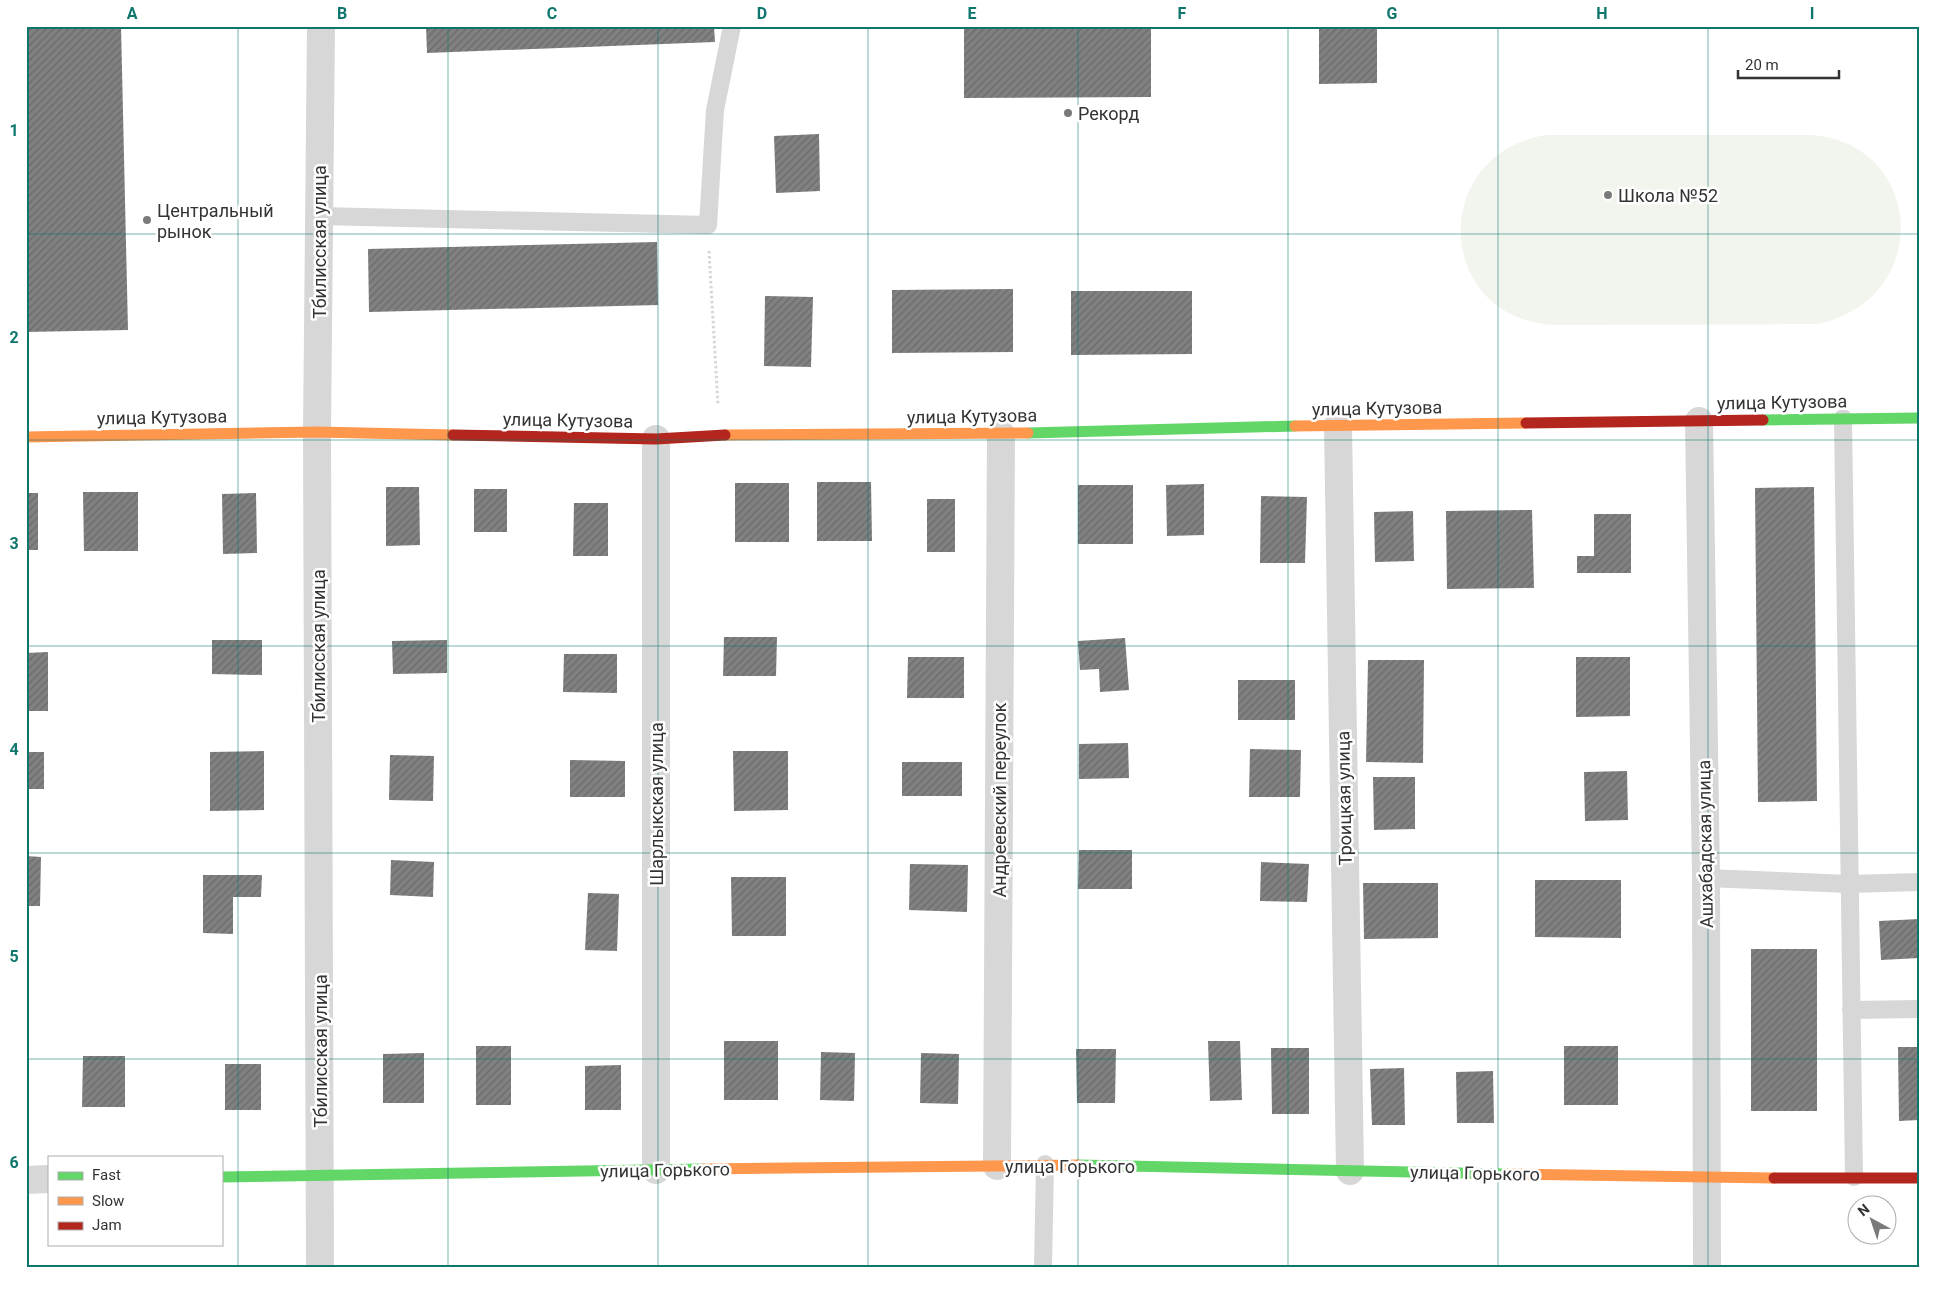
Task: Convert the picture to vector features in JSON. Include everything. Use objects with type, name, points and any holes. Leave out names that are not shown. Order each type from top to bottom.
[{"type":"street","name":"Тбилисская улица","points":[[320,26],[317,432],[320,1267]]},
{"type":"street","name":"улица Кутузова","points":[[26,437],[317,432],[656,439],[720,435],[1001,434],[1338,425],[1919,418]]},
{"type":"street","name":"Ашхабадская улица","points":[[1699,421],[1706,878],[1707,1267]]},
{"type":"street","name":"Троицкая улица","points":[[1338,425],[1350,1171]]},
{"type":"street","name":"Андреевский переулок","points":[[997,1166],[1001,434]]},
{"type":"street","name":"Шарлыкская улица","points":[[656,439],[656,1170]]},
{"type":"street","name":"улица Горького","points":[[222,1177],[1045,1164],[1707,1178],[1919,1178]]},
{"type":"street","points":[[26,1180],[48,1179]]},
{"type":"lane","points":[[319,216],[708,226],[715,110],[732,26]]},
{"type":"lane","points":[[1843,418],[1854,1177]]},
{"type":"lane","points":[[1706,878],[1849,884],[1919,882]]},
{"type":"lane","points":[[1851,1010],[1919,1009]]},
{"type":"lane","points":[[1043,1267],[1045,1164]]},
{"type":"path","points":[[708,226],[720,435]]},
{"type":"shaded area","points":[[1546,135],[1809,135],[1847,143],[1875,163],[1893,190],[1900,221],[1897,254],[1883,284],[1856,308],[1818,324],[1554,325],[1515,316],[1486,296],[1468,268],[1461,235],[1465,202],[1480,172],[1507,149]]},
{"type":"building","points":[[26,26],[121,26],[128,330],[26,332]]},
{"type":"building","points":[[426,26],[714,26],[715,42],[427,53]]},
{"type":"building","points":[[964,26],[1151,26],[1151,97],[964,98]]},
{"type":"building","points":[[1319,26],[1377,26],[1377,83],[1319,84]]},
{"type":"building","points":[[819,134],[820,191],[776,193],[774,136]]},
{"type":"building","points":[[657,242],[658,305],[369,312],[368,249]]},
{"type":"building","points":[[1013,289],[1013,352],[892,353],[892,290]]},
{"type":"building","points":[[1071,291],[1192,291],[1192,354],[1071,355]]},
{"type":"building","points":[[765,296],[813,297],[811,367],[764,366]]},
{"type":"building","points":[[817,482],[871,482],[872,541],[817,541]]},
{"type":"building","points":[[735,483],[789,483],[789,542],[735,542]]},
{"type":"building","points":[[1204,484],[1204,535],[1167,536],[1166,485]]},
{"type":"building","points":[[1078,485],[1133,485],[1133,544],[1078,544]]},
{"type":"building","points":[[386,487],[419,487],[420,545],[386,546]]},
{"type":"building","points":[[1814,487],[1817,801],[1758,802],[1755,488]]},
{"type":"building","points":[[474,489],[507,489],[507,532],[474,532]]},
{"type":"building","points":[[83,492],[138,492],[138,551],[84,551]]},
{"type":"building","points":[[26,493],[38,493],[38,550],[26,550]]},
{"type":"building","points":[[256,493],[257,553],[223,554],[222,494]]},
{"type":"building","points":[[1261,496],[1307,497],[1305,563],[1260,563]]},
{"type":"building","points":[[927,499],[955,499],[955,552],[927,552]]},
{"type":"building","points":[[574,503],[608,503],[608,556],[573,556]]},
{"type":"building","points":[[1532,510],[1534,588],[1447,589],[1446,511]]},
{"type":"building","points":[[1413,511],[1414,561],[1375,562],[1374,512]]},
{"type":"building","points":[[1594,514],[1631,514],[1631,573],[1577,573],[1577,556],[1594,556]]},
{"type":"building","points":[[724,637],[777,637],[776,676],[723,676]]},
{"type":"building","points":[[1125,638],[1129,690],[1100,692],[1099,669],[1080,670],[1078,641]]},
{"type":"building","points":[[212,640],[262,640],[262,675],[212,674]]},
{"type":"building","points":[[447,640],[447,673],[393,674],[392,641]]},
{"type":"building","points":[[48,652],[48,711],[26,711],[26,653]]},
{"type":"building","points":[[564,654],[617,654],[617,693],[563,692]]},
{"type":"building","points":[[908,657],[964,657],[964,698],[907,698]]},
{"type":"building","points":[[1576,657],[1630,657],[1630,716],[1576,717]]},
{"type":"building","points":[[1368,660],[1424,660],[1423,763],[1366,762]]},
{"type":"building","points":[[1238,680],[1295,680],[1295,720],[1238,720]]},
{"type":"building","points":[[1128,743],[1129,778],[1079,779],[1079,744]]},
{"type":"building","points":[[1250,749],[1301,750],[1300,797],[1249,797]]},
{"type":"building","points":[[264,751],[264,810],[210,811],[210,752]]},
{"type":"building","points":[[733,751],[788,751],[788,810],[734,811]]},
{"type":"building","points":[[26,752],[44,752],[44,789],[26,789]]},
{"type":"building","points":[[390,755],[434,756],[433,801],[389,800]]},
{"type":"building","points":[[570,760],[625,761],[625,797],[570,797]]},
{"type":"building","points":[[902,762],[962,762],[962,796],[902,796]]},
{"type":"building","points":[[1627,771],[1628,820],[1585,821],[1584,772]]},
{"type":"building","points":[[1373,777],[1415,777],[1415,829],[1374,830]]},
{"type":"building","points":[[1079,850],[1132,850],[1132,889],[1078,889]]},
{"type":"building","points":[[26,856],[41,857],[40,906],[26,906]]},
{"type":"building","points":[[391,860],[434,862],[433,897],[390,895]]},
{"type":"building","points":[[1261,862],[1309,864],[1307,902],[1260,901]]},
{"type":"building","points":[[910,864],[968,865],[967,912],[909,910]]},
{"type":"building","points":[[203,875],[262,875],[261,897],[233,897],[233,934],[203,933]]},
{"type":"building","points":[[731,877],[786,877],[786,936],[732,936]]},
{"type":"building","points":[[1535,880],[1621,880],[1621,938],[1535,937]]},
{"type":"building","points":[[1363,883],[1438,883],[1438,938],[1364,939]]},
{"type":"building","points":[[588,893],[619,894],[617,951],[585,950]]},
{"type":"building","points":[[1919,919],[1919,958],[1881,960],[1879,921]]},
{"type":"building","points":[[1751,949],[1817,949],[1817,1111],[1751,1111]]},
{"type":"building","points":[[724,1041],[778,1041],[778,1100],[724,1100]]},
{"type":"building","points":[[1208,1041],[1240,1041],[1242,1100],[1210,1101]]},
{"type":"building","points":[[476,1046],[511,1046],[511,1105],[476,1105]]},
{"type":"building","points":[[1564,1046],[1618,1046],[1618,1105],[1564,1105]]},
{"type":"building","points":[[1898,1047],[1919,1047],[1919,1120],[1899,1121]]},
{"type":"building","points":[[1271,1048],[1309,1048],[1309,1114],[1272,1114]]},
{"type":"building","points":[[1076,1049],[1116,1049],[1115,1103],[1077,1103]]},
{"type":"building","points":[[821,1052],[855,1053],[854,1101],[820,1100]]},
{"type":"building","points":[[424,1053],[424,1103],[383,1103],[383,1054]]},
{"type":"building","points":[[921,1053],[959,1054],[958,1104],[920,1103]]},
{"type":"building","points":[[83,1056],[125,1056],[125,1107],[82,1107]]},
{"type":"building","points":[[225,1064],[261,1064],[261,1110],[225,1110]]},
{"type":"building","points":[[621,1065],[621,1110],[585,1110],[585,1066]]},
{"type":"building","points":[[1404,1068],[1405,1125],[1372,1125],[1370,1069]]},
{"type":"building","points":[[1493,1071],[1494,1123],[1457,1123],[1456,1072]]},
{"type":"traffic: fast","points":[[1763,420],[1919,418]]},
{"type":"traffic: fast","points":[[1028,433],[1295,426]]},
{"type":"traffic: fast","points":[[1078,1165],[1506,1174]]},
{"type":"traffic: fast","points":[[222,1177],[703,1169]]},
{"type":"traffic: slow","points":[[1295,426],[1526,423]]},
{"type":"traffic: slow","points":[[26,437],[317,432],[453,435]]},
{"type":"traffic: slow","points":[[725,435],[1028,433]]},
{"type":"traffic: slow","points":[[703,1169],[1078,1165]]},
{"type":"traffic: slow","points":[[1506,1174],[1774,1178]]},
{"type":"traffic: jam","points":[[1526,423],[1763,420]]},
{"type":"traffic: jam","points":[[453,435],[656,439],[725,435]]},
{"type":"traffic: jam","points":[[1774,1178],[1919,1178]]},
{"type":"place","name":"Рекорд","points":[[1068,113]]},
{"type":"place","name":"Школа №52","points":[[1608,195]]},
{"type":"place","name":"Центральный рынок","points":[[147,220]]}]
